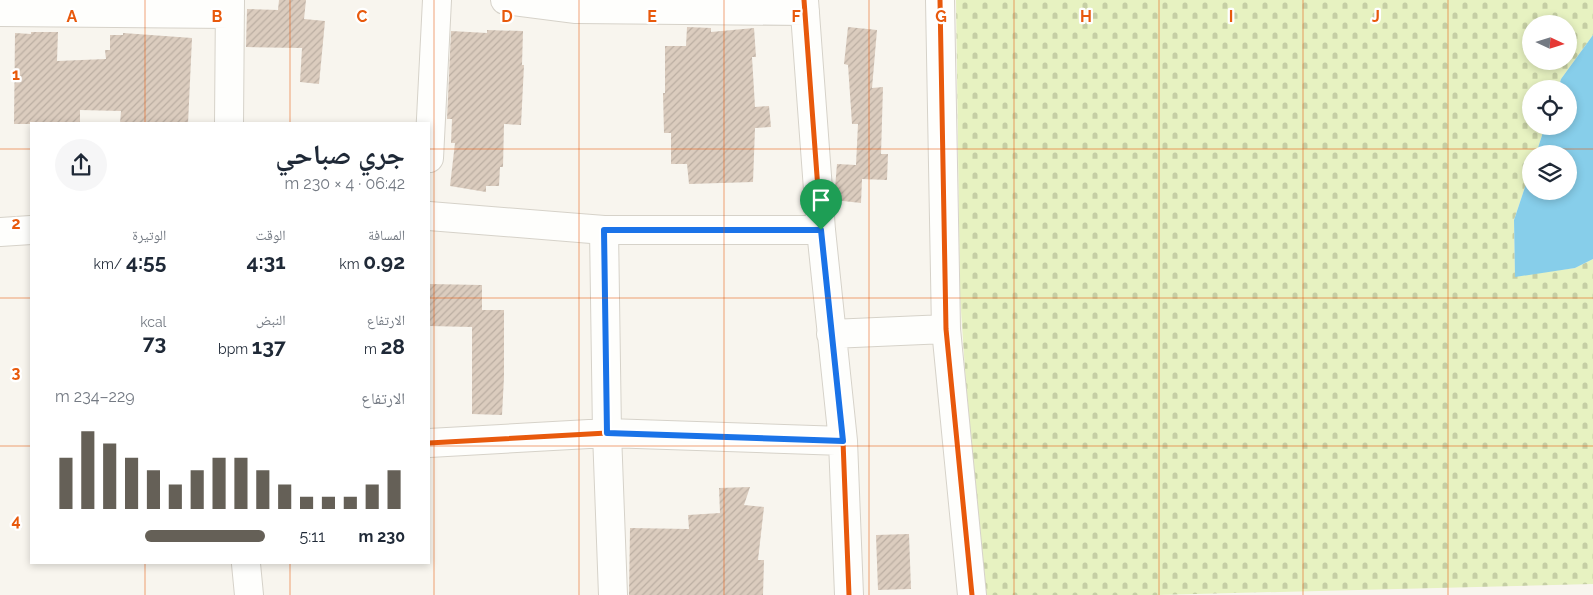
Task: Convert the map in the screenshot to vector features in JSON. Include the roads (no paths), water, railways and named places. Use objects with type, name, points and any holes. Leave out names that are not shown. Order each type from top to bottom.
[{"type":"street","points":[[430,138],[437,0]]},
{"type":"street","points":[[505,0],[576,4],[805,6],[830,334],[843,441],[849,595]]},
{"type":"street","points":[[940,0],[946,329],[972,595]]},
{"type":"street","points":[[0,12],[29,6],[230,7],[229,122]]},
{"type":"street","points":[[430,216],[604,230],[821,230]]},
{"type":"street","points":[[0,232],[30,230]]},
{"type":"street","points":[[604,230],[607,433],[614,595]]},
{"type":"street","points":[[830,334],[946,329]]},
{"type":"street","points":[[430,443],[607,433],[843,441]]},
{"type":"street","points":[[246,564],[249,595]]},
{"type":"water","points":[[1593,35],[1593,259],[1575,268],[1515,277],[1514,220],[1522,196],[1522,200],[1577,200],[1577,145],[1539,145],[1542,135],[1577,135],[1577,80],[1561,80],[1568,70],[1578,70],[1578,56]]}]
